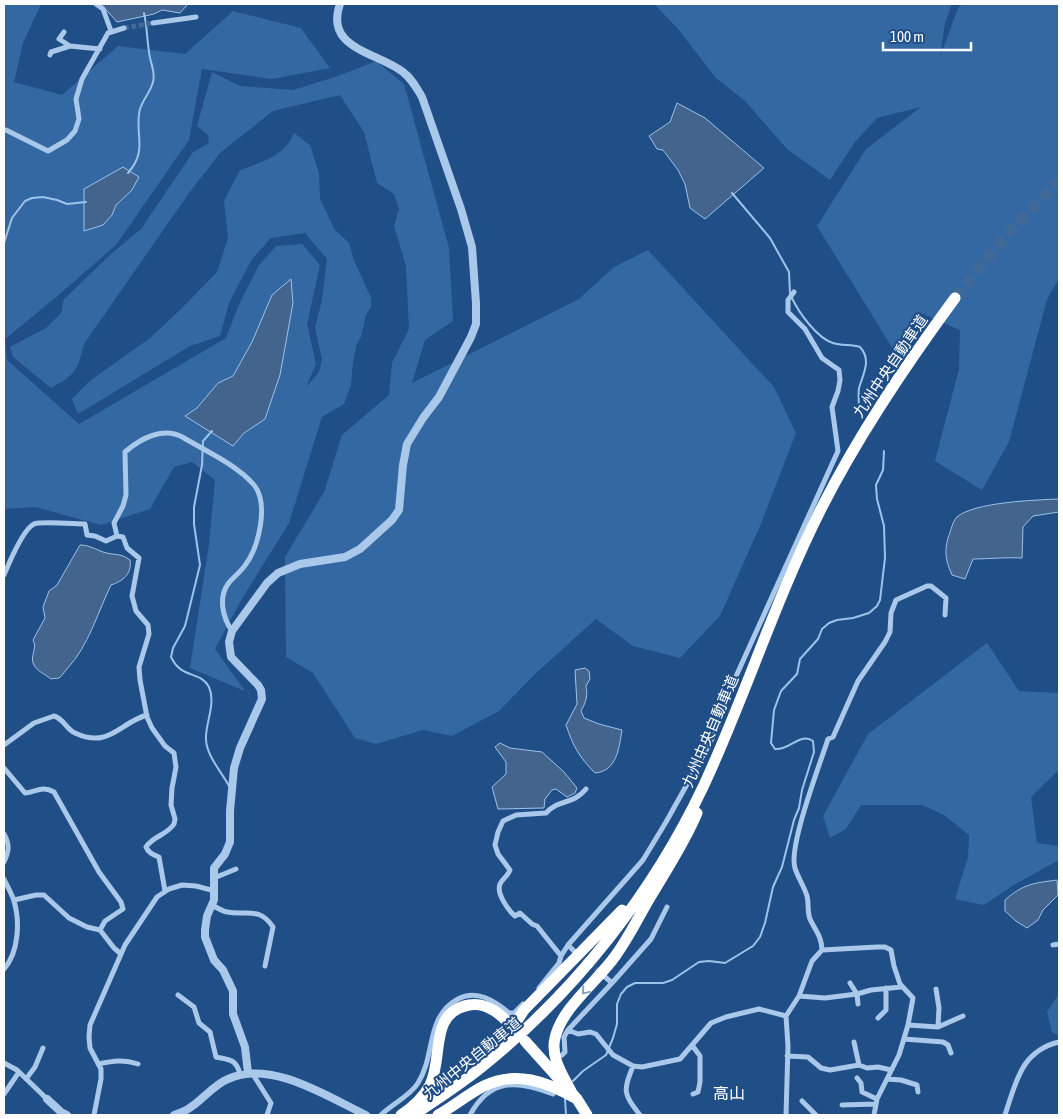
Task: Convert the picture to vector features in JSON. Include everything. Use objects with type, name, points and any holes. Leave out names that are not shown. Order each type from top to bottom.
[{"type":"highway","name":"九州中央自動車道","points":[[414,1115],[483,1066],[523,1031],[582,970],[626,916],[653,876],[688,817],[734,715],[792,572],[824,502],[885,396],[957,300],[890,399],[854,458],[822,518],[792,582],[709,785],[679,842],[634,915],[589,970],[549,1013],[505,1054],[462,1088],[423,1115]]},
{"type":"highway","points":[[401,1115],[422,1098],[430,1084],[435,1072],[440,1032],[444,1021],[451,1013],[461,1007],[472,1004],[482,1005],[493,1009],[515,1029],[524,1010],[607,926],[638,890],[677,828],[734,715]]},
{"type":"highway","points":[[587,1115],[559,1067],[554,1053],[554,1040],[559,1026],[568,1011],[615,956],[691,828],[709,785]]},
{"type":"highway","points":[[525,1041],[575,1097]]},
{"type":"highway","points":[[438,1115],[485,1086],[500,1080],[515,1078],[547,1083],[575,1097]]},
{"type":"street","points":[[96,4],[102,9],[111,31]]},
{"type":"street","points":[[266,1115],[271,1103],[250,1073],[245,1047],[232,1014],[234,991],[223,970],[214,960],[205,937],[205,924],[214,900],[216,864],[225,854],[230,842],[230,803],[234,768],[240,748],[262,699],[261,690],[258,685],[231,657],[229,642],[232,631],[267,583],[278,573],[300,564],[345,558],[360,549],[392,520],[399,510],[407,444],[422,418],[439,397],[476,324],[472,247],[461,209],[422,97],[413,81],[402,71],[351,44],[342,37],[337,26],[336,15],[340,4]]},
{"type":"street","points":[[153,23],[196,17]]},
{"type":"street","points":[[4,130],[48,151],[68,140],[75,131],[79,119],[76,99],[82,79],[106,36],[111,31],[124,28]]},
{"type":"street","points":[[64,32],[59,39],[70,46]]},
{"type":"street","points":[[50,55],[51,52],[70,46],[100,48]]},
{"type":"street","points":[[381,1115],[418,1084],[426,1067],[433,1034],[442,1012],[448,1004],[463,996],[477,994],[499,1004],[509,1013],[514,1013],[533,995],[559,963],[568,945],[643,860],[709,745],[718,726],[728,694],[838,451],[832,407],[838,391],[839,370],[822,358],[805,329],[788,312],[788,300],[794,292]]},
{"type":"street","points":[[117,536],[114,523],[123,506],[126,494],[125,452],[134,444],[154,434],[173,432],[239,472],[259,492],[261,521],[254,548],[246,564],[229,583],[222,599],[224,611],[232,631]]},
{"type":"street","points":[[4,574],[16,549],[32,525],[40,522],[85,524],[86,535],[95,536],[106,541],[117,536],[123,537],[128,548],[139,558],[132,596],[136,611],[146,622],[149,629],[139,667],[146,715],[152,728],[165,746],[174,754],[176,768],[171,798],[174,824],[172,828],[156,836],[146,848],[159,857],[164,891]]},
{"type":"street","points":[[822,950],[820,934],[809,917],[807,897],[793,860],[798,834],[828,739],[833,737],[858,681],[890,632],[891,613],[896,600],[931,586],[946,598],[945,615]]},
{"type":"street","points":[[4,745],[34,723],[54,716],[61,719],[75,733],[93,739],[113,735],[146,715]]},
{"type":"street","points":[[4,768],[25,793],[40,788],[54,792],[100,872],[121,902],[123,909],[105,921],[100,930]]},
{"type":"street","points":[[561,956],[537,926],[520,913],[515,916],[505,903],[500,892],[500,884],[510,870],[498,854],[495,845],[503,821],[516,815],[546,813],[553,805],[571,802],[586,789]]},
{"type":"street","points":[[4,834],[9,852],[4,862]]},
{"type":"street","points":[[214,878],[236,869]]},
{"type":"street","points":[[4,879],[14,900],[17,922],[16,941],[8,964],[4,969]]},
{"type":"street","points":[[94,1115],[101,1079],[101,1068],[90,1048],[90,1025],[131,935],[151,905],[164,891],[176,886],[187,885],[215,891]]},
{"type":"street","points":[[14,900],[36,894],[44,895],[69,918],[86,927],[100,930],[121,954]]},
{"type":"street","points":[[212,905],[226,912],[257,912],[268,920],[273,927],[265,966]]},
{"type":"street","points":[[562,1055],[565,1052],[564,1037],[568,1030],[651,939],[667,907]]},
{"type":"street","points":[[1053,945],[1059,944]]},
{"type":"street","points":[[568,945],[575,952]]},
{"type":"street","points":[[786,1115],[788,1056],[786,1016],[799,996],[812,961],[822,950],[859,947],[889,948],[901,987],[913,998],[904,1039],[877,1102],[874,1115]]},
{"type":"street","points":[[604,976],[612,983]]},
{"type":"street","points":[[850,983],[856,994],[858,1004]]},
{"type":"street","points":[[799,996],[825,998],[901,987]]},
{"type":"street","points":[[878,1018],[886,1010],[886,988]]},
{"type":"street","points":[[936,989],[939,1008],[938,1026]]},
{"type":"street","points":[[178,995],[194,1007],[199,1023],[210,1032],[216,1057],[230,1060],[237,1065],[240,1074]]},
{"type":"street","points":[[568,1030],[578,1034],[593,1032],[599,1036],[613,1055],[633,1066],[642,1067],[680,1059],[712,1023],[726,1017],[759,1009],[786,1016]]},
{"type":"street","points":[[908,1025],[938,1026],[963,1016]]},
{"type":"street","points":[[904,1039],[942,1042],[948,1045],[951,1053]]},
{"type":"street","points":[[854,1042],[859,1065]]},
{"type":"street","points":[[1005,1115],[1012,1093],[1028,1059],[1040,1048],[1059,1042]]},
{"type":"street","points":[[692,1045],[700,1056],[700,1082],[698,1092],[694,1094]]},
{"type":"street","points":[[26,1079],[43,1048]]},
{"type":"street","points":[[788,1056],[808,1057],[821,1068],[830,1070],[859,1065],[864,1068],[878,1067],[891,1070]]},
{"type":"street","points":[[98,1064],[118,1060],[138,1064]]},
{"type":"street","points":[[4,1063],[19,1072],[46,1099],[61,1112],[68,1115]]},
{"type":"street","points":[[633,1066],[626,1085],[627,1098],[640,1115]]},
{"type":"street","points":[[4,1094],[19,1072]]},
{"type":"street","points":[[174,1115],[188,1109],[226,1079],[250,1073],[266,1074],[290,1080],[316,1090],[366,1115]]},
{"type":"street","points":[[857,1078],[861,1083],[862,1092],[877,1102]]},
{"type":"street","points":[[887,1079],[901,1080],[917,1085],[918,1092]]},
{"type":"street","points":[[470,1115],[482,1097],[491,1089],[500,1086],[520,1085],[553,1094]]},
{"type":"street","points":[[802,1101],[816,1115]]},
{"type":"street","points":[[842,1105],[877,1102]]},
{"type":"shaded area","points":[[4,4],[41,4],[23,43],[14,82],[62,95],[118,46],[185,54],[233,11],[301,28],[330,68],[272,79],[202,69],[189,140],[116,245],[5,339],[7,360],[79,424],[226,338],[240,302],[259,265],[276,246],[302,244],[320,265],[307,324],[316,364],[306,387],[319,372],[322,359],[315,328],[322,300],[327,259],[305,233],[271,238],[252,259],[229,303],[220,336],[190,346],[78,414],[72,399],[91,380],[150,338],[217,272],[228,238],[224,201],[240,170],[279,153],[290,141],[294,133],[310,145],[319,173],[320,199],[335,230],[349,243],[354,260],[371,298],[371,307],[366,315],[361,337],[356,346],[351,385],[344,404],[322,417],[289,523],[243,597],[215,649],[245,691],[190,668],[209,544],[215,480],[192,462],[174,467],[150,509],[101,525],[35,507],[4,509]]},
{"type":"shaded area","points":[[101,4],[188,4],[180,13],[162,10],[154,14],[117,22]]},
{"type":"shaded area","points":[[654,4],[952,4],[945,23],[940,57],[958,8],[962,4],[1059,4],[1059,279],[1047,299],[1009,442],[982,490],[935,461],[959,369],[960,330],[921,313],[893,349],[817,226],[866,149],[921,107],[877,118],[855,142],[830,180],[787,149],[745,101],[716,78],[678,29]]},
{"type":"shaded area","points":[[376,61],[404,84],[449,248],[453,321],[425,340],[412,383],[579,299],[614,267],[648,250],[774,387],[796,433],[760,526],[720,616],[680,658],[633,646],[596,619],[534,675],[499,711],[452,736],[423,730],[376,744],[355,738],[313,673],[286,657],[285,557],[324,492],[342,435],[389,395],[392,363],[409,329],[406,266],[394,226],[399,209],[394,194],[377,183],[364,132],[340,95],[273,111],[220,153],[189,193],[84,344],[77,367],[66,379],[51,388],[13,357],[10,347],[46,328],[61,313],[64,299],[111,254],[141,229],[193,152],[209,143],[208,135],[197,126],[212,72],[240,86],[293,90],[338,76]]},
{"type":"shaded area","points":[[677,103],[705,118],[764,168],[705,219],[690,208],[685,184],[678,170],[663,150],[657,149],[649,136],[670,122]]},
{"type":"shaded area","points":[[123,167],[139,177],[132,190],[116,205],[112,215],[103,225],[84,231],[84,189]]},
{"type":"shaded area","points":[[291,279],[293,303],[280,375],[265,419],[244,433],[233,446],[185,416],[197,408],[218,383],[233,376],[252,342],[272,295]]},
{"type":"shaded area","points":[[1059,499],[1059,512],[1033,516],[1023,527],[1022,558],[973,559],[965,579],[952,575],[947,561],[946,548],[957,517],[965,512],[991,505]]},
{"type":"shaded area","points":[[80,545],[120,555],[130,560],[130,569],[123,579],[111,585],[87,640],[75,660],[60,677],[51,679],[34,665],[32,659],[35,646],[33,640],[45,618],[43,607],[49,591],[57,585]]},
{"type":"shaded area","points":[[987,643],[1019,691],[1059,693],[1059,770],[1031,797],[1037,843],[1059,846],[1059,860],[1012,886],[984,905],[955,899],[968,857],[969,835],[944,815],[922,805],[861,805],[846,829],[830,838],[823,816],[868,734]]},
{"type":"shaded area","points":[[585,668],[589,671],[590,679],[586,686],[586,699],[581,711],[584,718],[622,730],[616,757],[608,768],[595,773],[577,751],[566,725],[577,704],[575,670]]},
{"type":"shaded area","points":[[500,743],[510,748],[542,752],[564,772],[577,788],[575,793],[567,797],[556,789],[552,790],[545,799],[544,808],[498,809],[492,787],[506,774],[506,762],[495,747]]},
{"type":"shaded area","points":[[1057,880],[1058,895],[1043,910],[1038,920],[1027,928],[1005,911],[1005,900],[1023,887]]},
{"type":"shaded area","points":[[1059,994],[1059,1036],[1052,1032],[1047,1012]]},
{"type":"waterway","points":[[128,173],[134,165],[139,151],[138,123],[140,110],[154,78],[144,13]]},
{"type":"waterway","points":[[732,193],[770,238],[789,272],[790,294]]},
{"type":"waterway","points":[[4,243],[12,218],[25,201],[43,197],[67,204],[86,202]]},
{"type":"waterway","points":[[792,298],[804,318],[821,336],[833,343],[860,347],[864,352],[866,362],[859,388],[859,408]]},
{"type":"waterway","points":[[212,431],[203,441],[202,465],[194,507],[194,524],[200,565],[185,626],[173,648],[171,657],[180,669],[201,678],[209,687],[211,699],[206,743],[211,756],[229,786]]},
{"type":"waterway","points":[[573,1081],[583,1071],[606,1055],[617,1024],[617,1004],[621,994],[627,987],[635,983],[663,983],[672,980],[699,962],[725,963],[753,946],[760,937],[773,887],[782,867],[814,752],[813,741],[808,739],[799,740],[780,749],[775,749],[771,743],[774,710],[781,691],[797,674],[800,659],[818,639],[822,629],[829,623],[837,620],[869,613],[877,606],[880,600],[885,558],[884,526],[877,499],[876,485],[883,470],[884,451]]},
{"type":"waterway","points":[[565,1098],[566,1115]]},
{"type":"tunnel","points":[[124,28],[153,23]]},
{"type":"tunnel","points":[[955,298],[1005,237],[1059,181]]},
{"type":"tunnel","points":[[578,954],[602,974]]},
{"type":"district","name":"高山","points":[[729,1093]]}]
